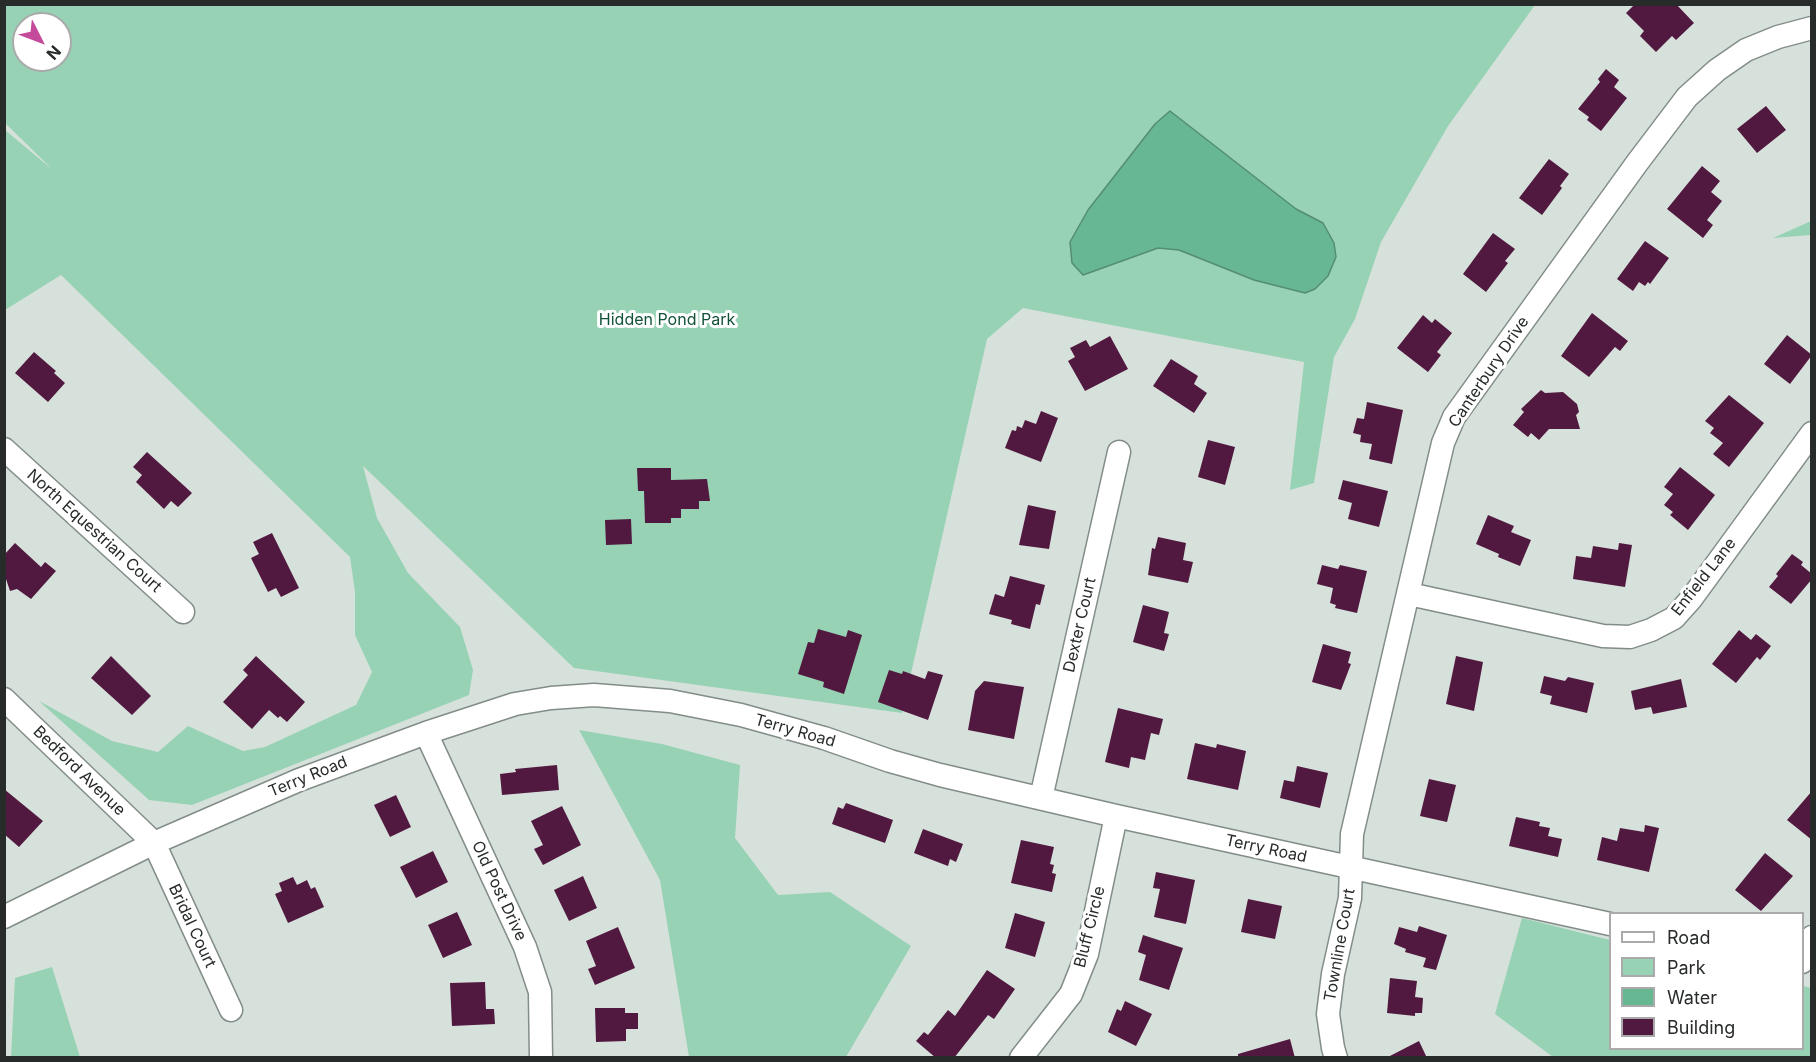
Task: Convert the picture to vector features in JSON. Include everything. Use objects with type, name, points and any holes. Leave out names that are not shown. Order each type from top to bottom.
[{"type":"street","name":"Canterbury Drive","points":[[1352,868],[1352,834],[1443,443],[1455,417],[1687,97],[1717,70],[1746,50],[1778,37],[1812,28]]},
{"type":"street","name":"Enfield Lane","points":[[1409,594],[1603,636],[1630,637],[1651,630],[1674,618],[1690,599],[1812,433]]},
{"type":"street","name":"North Equestrian Court","points":[[4,449],[183,612]]},
{"type":"street","name":"Dexter Court","points":[[1041,798],[1119,452]]},
{"type":"street","name":"Terry Road","points":[[4,917],[154,843],[298,780],[426,733],[514,704],[551,698],[594,695],[669,701],[741,715],[824,738],[890,761],[940,775],[1116,816],[1609,924]]},
{"type":"street","name":"Bedford Avenue","points":[[4,699],[154,843]]},
{"type":"street","name":"Old Post Drive","points":[[426,733],[525,947],[540,992],[541,1058]]},
{"type":"street","name":"Bluff Circle","points":[[1021,1058],[1071,994],[1087,954],[1116,816]]},
{"type":"street","name":"Bridal Court","points":[[154,843],[231,1010]]},
{"type":"street","name":"Townline Court","points":[[1336,1058],[1328,1014],[1333,974],[1350,898],[1352,868]]},
{"type":"street","points":[[1804,958],[1806,945],[1812,937]]},
{"type":"green space","name":"Hidden Pond Park","points":[[5,5],[1535,5],[1448,126],[1381,242],[1355,319],[1334,357],[1314,483],[1290,490],[1304,362],[1023,308],[987,339],[902,713],[574,668],[363,466],[377,518],[408,573],[460,627],[473,670],[469,695],[192,805],[149,800],[39,701],[112,741],[158,752],[188,726],[243,751],[265,747],[356,705],[372,672],[355,635],[355,592],[350,557],[61,275],[5,310],[5,130],[53,170],[5,123]]},
{"type":"green space","points":[[1811,221],[1811,235],[1773,238]]},
{"type":"green space","points":[[579,730],[662,744],[740,765],[735,838],[778,895],[830,892],[911,946],[846,1057],[689,1057],[660,880]]},
{"type":"green space","points":[[1522,918],[1609,940],[1609,1050],[1804,1050],[1804,986],[1811,988],[1811,1057],[1553,1057],[1495,1014]]},
{"type":"green space","points":[[52,967],[80,1057],[11,1057],[15,978]]},
{"type":"water","points":[[1170,111],[1296,209],[1323,223],[1334,243],[1336,257],[1328,276],[1315,289],[1305,293],[1254,280],[1179,250],[1158,248],[1083,275],[1072,263],[1070,242],[1088,210],[1155,124]]},
{"type":"building","points":[[1635,4],[1676,4],[1694,23],[1676,40],[1672,36],[1656,52],[1640,36],[1644,31],[1626,13]]},
{"type":"building","points":[[1606,69],[1619,80],[1614,87],[1627,98],[1601,131],[1587,120],[1589,117],[1578,109],[1600,82],[1598,79]]},
{"type":"building","points":[[1766,106],[1786,130],[1757,153],[1737,129]]},
{"type":"building","points":[[1549,159],[1569,174],[1560,186],[1562,188],[1542,215],[1519,198]]},
{"type":"building","points":[[1702,166],[1720,181],[1711,192],[1722,201],[1707,220],[1713,225],[1703,238],[1667,209]]},
{"type":"building","points":[[1493,233],[1515,249],[1505,261],[1508,263],[1486,292],[1463,274]]},
{"type":"building","points":[[1645,241],[1669,258],[1650,284],[1648,282],[1645,286],[1639,282],[1633,291],[1617,279]]},
{"type":"building","points":[[1592,313],[1628,341],[1620,351],[1615,347],[1589,377],[1561,356]]},
{"type":"building","points":[[1423,315],[1432,323],[1435,319],[1452,333],[1437,352],[1441,355],[1428,372],[1397,348]]},
{"type":"building","points":[[1787,335],[1812,355],[1790,384],[1764,364]]},
{"type":"building","points":[[1110,336],[1128,369],[1085,391],[1068,361],[1075,357],[1070,348],[1086,340],[1090,347]]},
{"type":"building","points":[[34,352],[56,371],[54,373],[65,383],[48,402],[15,373]]},
{"type":"building","points":[[1171,359],[1198,376],[1194,384],[1207,393],[1194,413],[1153,386]]},
{"type":"building","points":[[1541,390],[1545,393],[1563,392],[1577,404],[1579,412],[1576,415],[1580,429],[1549,429],[1539,440],[1531,433],[1528,437],[1513,425],[1524,412],[1521,409]]},
{"type":"building","points":[[1729,395],[1764,423],[1729,467],[1713,454],[1723,443],[1710,433],[1714,428],[1705,421]]},
{"type":"building","points":[[1367,402],[1403,410],[1392,464],[1369,459],[1372,444],[1360,442],[1361,435],[1353,433],[1357,418],[1364,419]]},
{"type":"building","points":[[1041,411],[1058,418],[1041,462],[1005,448],[1012,430],[1016,431],[1017,426],[1022,428],[1025,420],[1036,424]]},
{"type":"building","points":[[1208,440],[1235,447],[1225,485],[1198,477]]},
{"type":"building","points":[[147,452],[192,493],[178,507],[171,501],[164,509],[136,482],[142,475],[133,467]]},
{"type":"building","points":[[1680,467],[1715,495],[1688,530],[1670,515],[1673,512],[1664,505],[1673,494],[1664,487]]},
{"type":"building","points":[[637,468],[671,468],[671,480],[707,479],[710,501],[699,501],[699,509],[681,509],[681,518],[671,518],[671,523],[645,523],[644,491],[638,491]]},
{"type":"building","points":[[1343,480],[1388,491],[1379,527],[1348,519],[1352,503],[1338,499]]},
{"type":"building","points":[[1028,505],[1056,511],[1049,549],[1019,545]]},
{"type":"building","points":[[1488,515],[1514,526],[1511,532],[1531,540],[1520,566],[1476,544]]},
{"type":"building","points":[[631,519],[632,544],[606,545],[605,520]]},
{"type":"building","points":[[272,533],[299,588],[281,597],[276,588],[268,592],[251,558],[259,554],[253,542]]},
{"type":"building","points":[[1158,537],[1186,543],[1183,560],[1193,562],[1188,583],[1148,575],[1152,548],[1155,549]]},
{"type":"building","points":[[15,543],[41,567],[45,562],[56,571],[31,599],[17,589],[10,591],[4,573],[4,555]]},
{"type":"building","points":[[1619,543],[1632,545],[1625,587],[1573,579],[1576,556],[1591,558],[1593,546],[1618,550]]},
{"type":"building","points":[[1792,554],[1803,562],[1801,565],[1812,574],[1812,579],[1791,604],[1769,587]]},
{"type":"building","points":[[1322,565],[1338,569],[1340,565],[1367,571],[1357,613],[1335,608],[1336,605],[1330,603],[1333,588],[1317,584]]},
{"type":"building","points":[[1010,576],[1045,585],[1040,605],[1036,604],[1030,629],[1011,624],[1012,620],[989,614],[995,594],[1004,597]]},
{"type":"building","points":[[1143,605],[1169,612],[1164,633],[1169,634],[1164,651],[1133,642]]},
{"type":"building","points":[[818,629],[846,637],[848,630],[862,635],[844,694],[823,687],[824,682],[798,674],[808,642],[814,643]]},
{"type":"building","points":[[1739,630],[1751,640],[1756,634],[1771,646],[1760,660],[1757,657],[1736,683],[1712,664]]},
{"type":"building","points":[[1323,644],[1351,652],[1348,663],[1351,664],[1341,690],[1312,682]]},
{"type":"building","points":[[111,656],[151,696],[132,715],[91,678]]},
{"type":"building","points":[[256,656],[305,702],[287,722],[269,710],[252,729],[223,702],[248,675],[243,670]]},
{"type":"building","points":[[1456,656],[1483,662],[1474,711],[1446,704]]},
{"type":"building","points":[[889,670],[902,674],[903,671],[925,679],[928,671],[943,675],[928,720],[878,702]]},
{"type":"building","points":[[1544,676],[1565,681],[1568,677],[1594,683],[1587,713],[1550,704],[1552,696],[1540,693]]},
{"type":"building","points":[[1681,679],[1687,707],[1653,714],[1651,707],[1635,710],[1631,691]]},
{"type":"building","points":[[984,681],[1024,687],[1014,739],[968,730],[975,691]]},
{"type":"building","points":[[1118,708],[1163,719],[1159,735],[1151,733],[1145,760],[1131,757],[1129,768],[1105,762]]},
{"type":"building","points":[[1195,743],[1216,748],[1217,744],[1246,751],[1238,790],[1187,779]]},
{"type":"building","points":[[557,765],[559,790],[502,795],[500,774],[516,772],[515,769]]},
{"type":"building","points":[[1297,766],[1328,773],[1320,808],[1280,798],[1284,780],[1294,782]]},
{"type":"building","points":[[1429,779],[1456,785],[1447,822],[1420,816]]},
{"type":"building","points":[[4,789],[43,821],[19,847],[4,834]]},
{"type":"building","points":[[1812,791],[1812,840],[1787,820]]},
{"type":"building","points":[[396,795],[411,827],[390,837],[374,805]]},
{"type":"building","points":[[846,803],[893,820],[885,843],[832,824],[838,807],[843,809]]},
{"type":"building","points":[[562,806],[581,845],[543,865],[534,849],[543,845],[531,821]]},
{"type":"building","points":[[1516,817],[1540,822],[1539,826],[1550,828],[1548,836],[1562,839],[1558,857],[1509,846]]},
{"type":"building","points":[[1645,825],[1659,828],[1649,872],[1597,860],[1602,837],[1617,841],[1620,828],[1644,832]]},
{"type":"building","points":[[923,829],[963,844],[956,862],[950,859],[948,866],[914,853]]},
{"type":"building","points":[[1021,840],[1054,847],[1050,864],[1054,865],[1052,873],[1056,874],[1052,892],[1011,883]]},
{"type":"building","points":[[433,851],[448,882],[416,898],[400,867]]},
{"type":"building","points":[[1765,853],[1793,876],[1761,911],[1735,890]]},
{"type":"building","points":[[1156,872],[1195,880],[1186,924],[1154,917],[1160,889],[1153,888]]},
{"type":"building","points":[[583,876],[597,908],[569,921],[554,890]]},
{"type":"building","points":[[293,877],[297,885],[307,880],[311,889],[315,887],[324,907],[288,923],[275,894],[282,891],[279,883]]},
{"type":"building","points":[[1248,899],[1282,906],[1275,939],[1241,932]]},
{"type":"building","points":[[457,912],[472,945],[443,958],[428,925]]},
{"type":"building","points":[[1015,913],[1045,922],[1035,957],[1005,948]]},
{"type":"building","points":[[1419,926],[1447,935],[1436,970],[1423,967],[1426,958],[1405,952],[1406,949],[1394,944],[1399,927],[1417,932]]},
{"type":"building","points":[[618,927],[635,968],[595,985],[588,969],[596,966],[586,941]]},
{"type":"building","points":[[1143,935],[1183,948],[1169,990],[1139,980],[1146,955],[1138,952]]},
{"type":"building","points":[[987,970],[1015,989],[994,1019],[988,1015],[954,1058],[936,1058],[916,1041],[924,1032],[928,1035],[948,1010],[955,1016]]},
{"type":"building","points":[[1390,978],[1417,981],[1415,997],[1423,998],[1422,1013],[1415,1013],[1415,1016],[1387,1013]]},
{"type":"building","points":[[485,982],[486,1009],[494,1009],[495,1024],[452,1026],[450,983]]},
{"type":"building","points":[[1125,1001],[1152,1014],[1136,1046],[1108,1032],[1117,1009],[1121,1011]]},
{"type":"building","points":[[595,1008],[625,1008],[625,1013],[638,1013],[638,1029],[626,1029],[626,1041],[596,1042]]},
{"type":"building","points":[[1290,1039],[1295,1058],[1238,1058],[1238,1054]]},
{"type":"building","points":[[1419,1041],[1427,1058],[1386,1058]]}]
